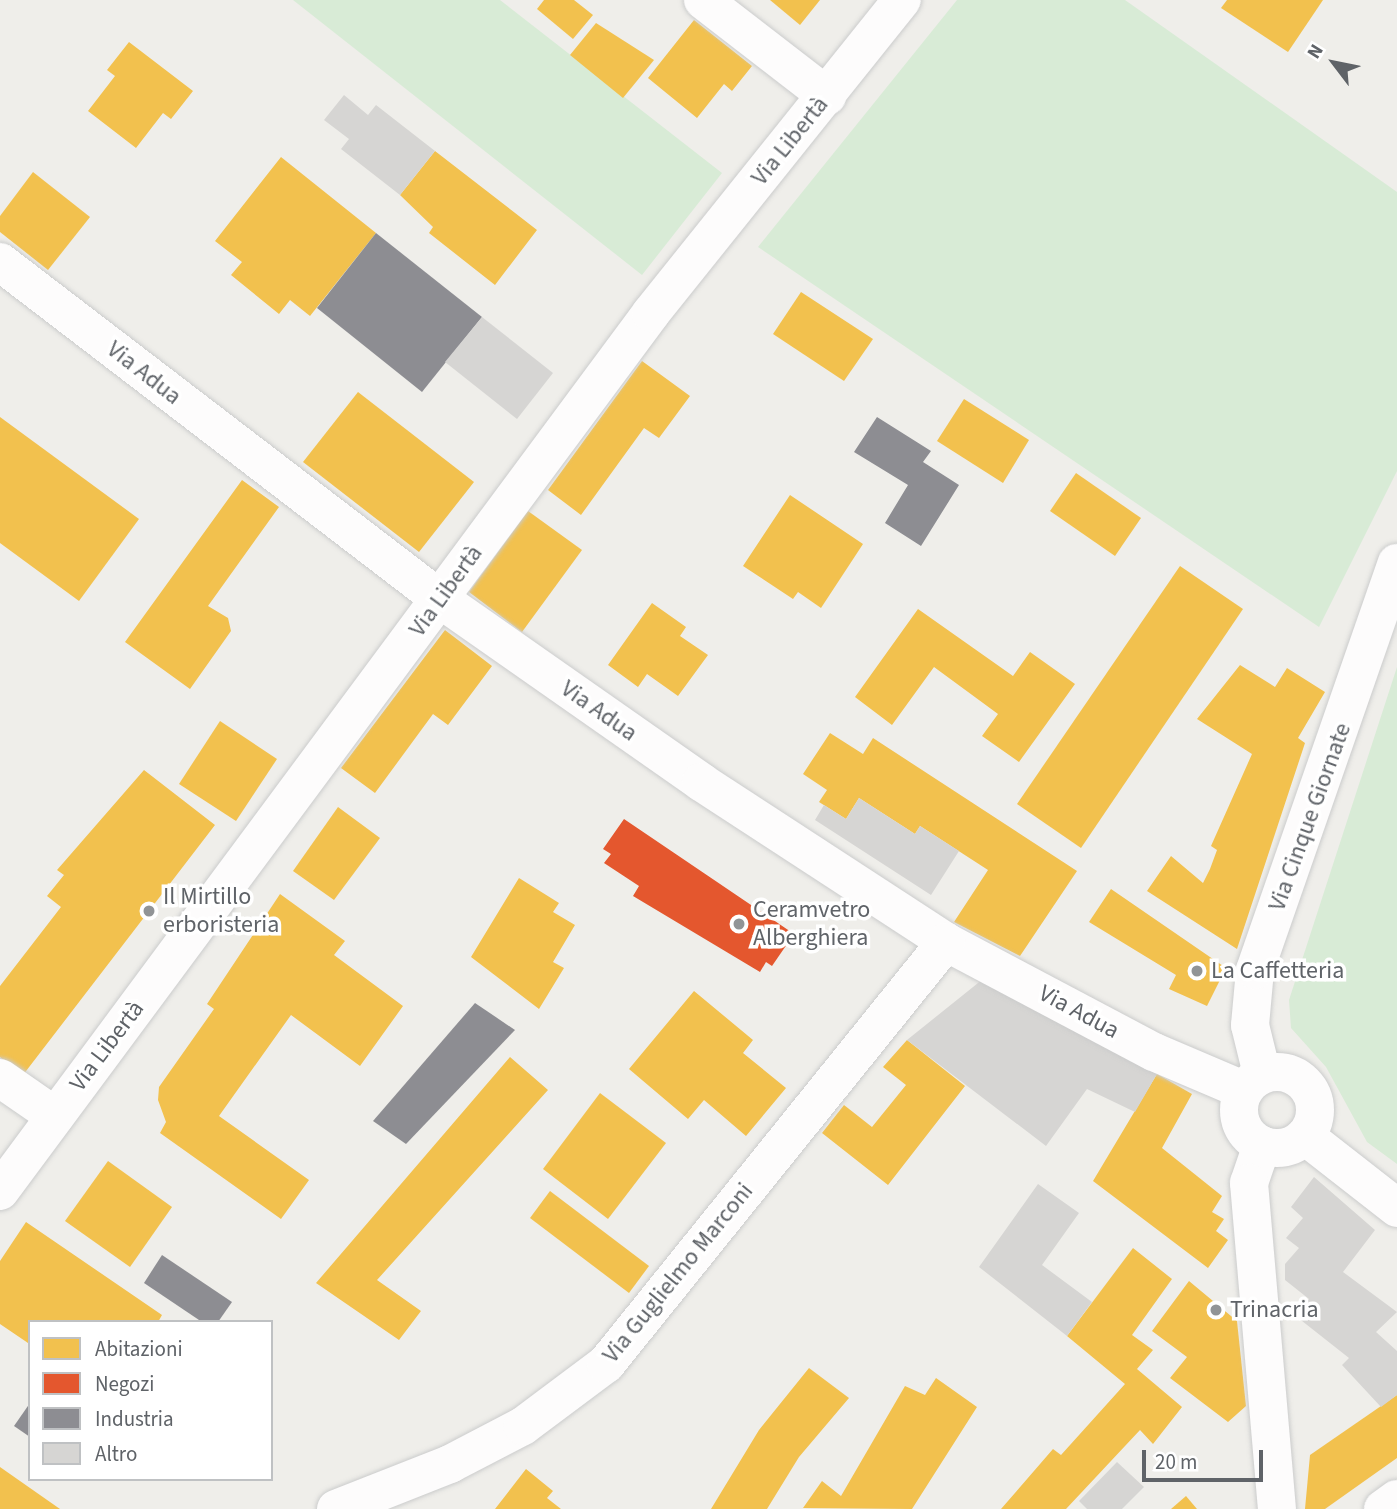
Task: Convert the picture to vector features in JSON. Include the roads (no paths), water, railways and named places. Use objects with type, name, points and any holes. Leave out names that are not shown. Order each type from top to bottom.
[{"type":"street","points":[[703,0],[827,96]]},
{"type":"street","name":"Via Libertà","points":[[0,1191],[651,313],[902,0]]},
{"type":"street","name":"Via Adua","points":[[0,262],[440,599],[946,942],[1154,1052],[1253,1082]]},
{"type":"street","name":"Via Cinque Giornate","points":[[1253,1082],[1250,1025],[1255,970],[1397,563]]},
{"type":"street","name":"Via Guglielmo Marconi","points":[[336,1509],[450,1464],[523,1426],[606,1364],[946,942]]},
{"type":"street","points":[[1288,1073],[1308,1087],[1315,1103],[1305,1136],[1285,1147],[1262,1145],[1240,1122],[1253,1082],[1288,1073]]},
{"type":"street","points":[[0,1078],[55,1116]]},
{"type":"street","points":[[1305,1136],[1397,1209]]},
{"type":"street","points":[[1262,1145],[1249,1183],[1277,1509]]},
{"type":"street","points":[[1383,1509],[1397,1499]]},
{"type":"place","name":"Il Mirtillo erboristeria","points":[[149,911]]},
{"type":"place","name":"Ceramvetro Alberghiera","points":[[739,924]]},
{"type":"place","name":"La Caffetteria","points":[[1197,971]]},
{"type":"place","name":"Trinacria","points":[[1216,1310]]}]
